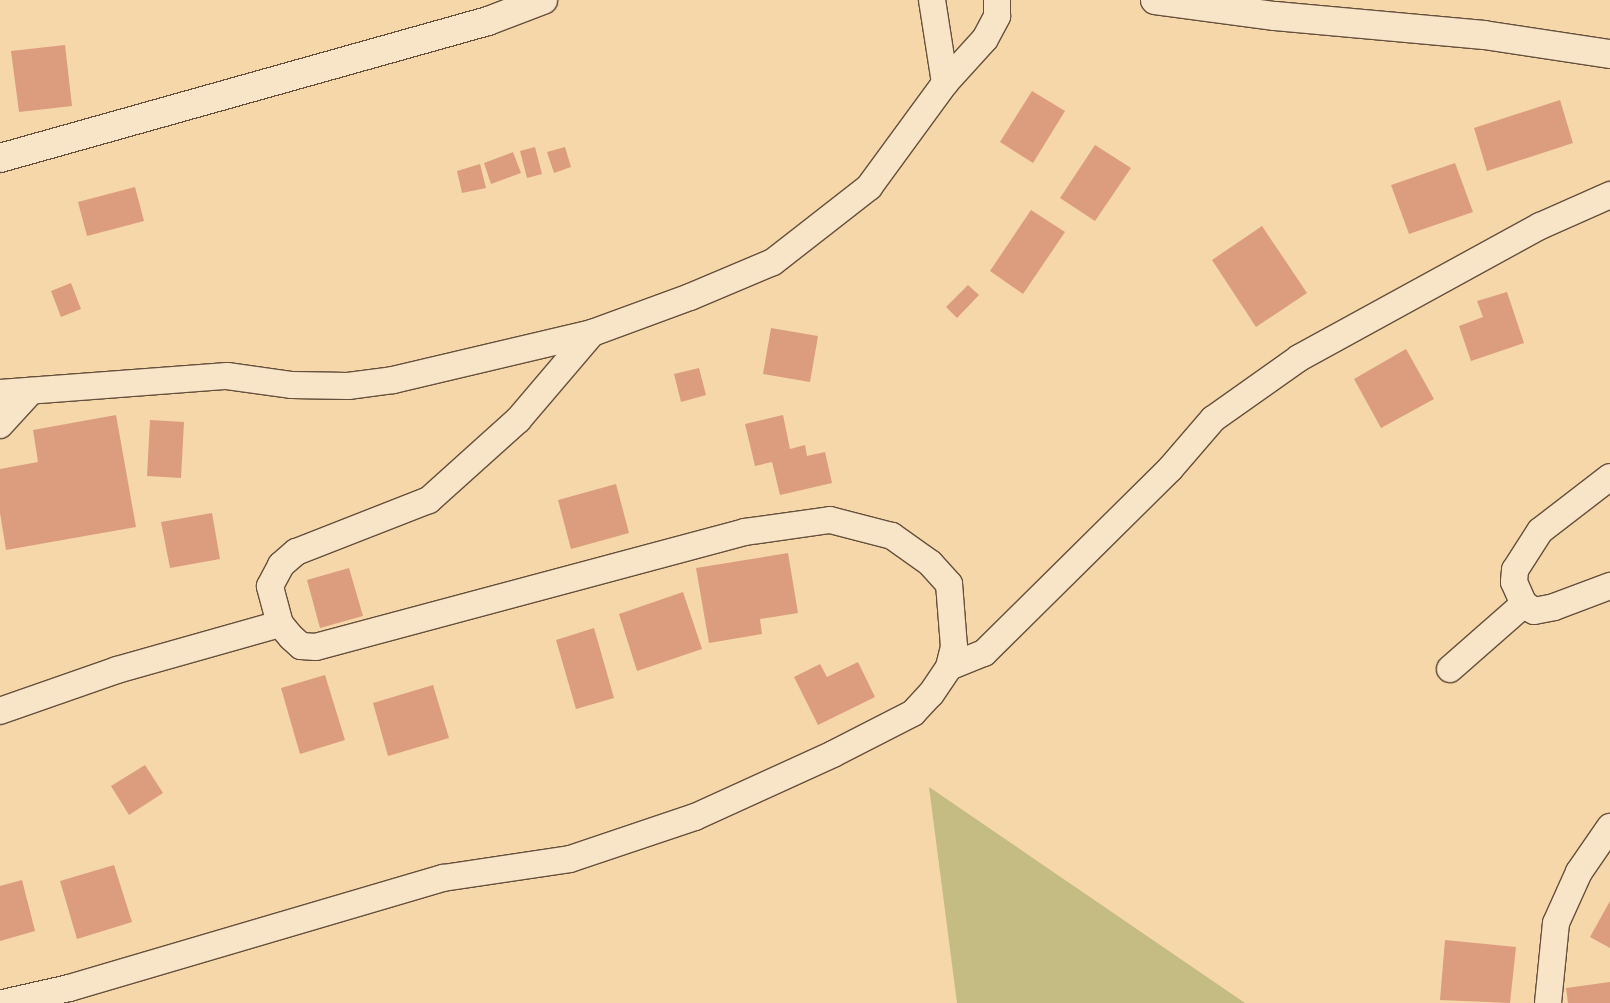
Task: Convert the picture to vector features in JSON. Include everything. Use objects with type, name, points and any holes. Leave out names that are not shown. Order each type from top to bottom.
[{"type":"street","points":[[0,158],[488,21],[543,0]]},
{"type":"street","points":[[932,0],[945,83]]},
{"type":"street","points":[[0,393],[227,376],[292,385],[348,386],[478,362],[592,333],[773,262],[869,187],[945,83],[993,27],[997,0]]},
{"type":"street","points":[[1155,0],[1275,16],[1484,35],[1610,54]]},
{"type":"street","points":[[2,1003],[71,995],[443,878],[570,859],[695,817],[913,713],[949,667],[984,654],[1170,470],[1213,419],[1299,358],[1540,226],[1610,195]]},
{"type":"street","points":[[592,333],[518,420],[429,500],[296,552],[288,558],[270,586],[280,624],[302,646],[316,647],[745,532],[830,520],[892,536],[930,563],[949,584],[954,613],[949,667]]},
{"type":"street","points":[[0,425],[31,391]]},
{"type":"street","points":[[1610,477],[1558,514],[1530,546],[1516,570],[1514,582],[1524,604],[1534,610],[1554,608],[1610,586]]},
{"type":"street","points":[[1450,669],[1524,604]]},
{"type":"street","points":[[0,711],[117,670],[280,624]]},
{"type":"street","points":[[1548,1003],[1556,923],[1580,872],[1610,828]]},
{"type":"shaded area","points":[[929,787],[1245,1003],[957,1003]]},
{"type":"building","points":[[65,45],[72,106],[19,112],[11,51]]},
{"type":"building","points":[[1032,91],[1065,111],[1033,163],[1000,142]]},
{"type":"building","points":[[1560,100],[1573,143],[1487,171],[1474,128]]},
{"type":"building","points":[[1095,145],[1131,168],[1095,221],[1060,198]]},
{"type":"building","points":[[535,147],[542,174],[527,178],[520,151]]},
{"type":"building","points":[[565,147],[571,167],[554,173],[547,152]]},
{"type":"building","points":[[513,152],[521,173],[491,184],[484,163]]},
{"type":"building","points":[[1455,163],[1473,212],[1409,234],[1391,185]]},
{"type":"building","points":[[480,164],[486,188],[462,193],[457,171]]},
{"type":"building","points":[[135,187],[144,221],[87,236],[78,202]]},
{"type":"building","points":[[1031,210],[1065,232],[1023,294],[990,271]]},
{"type":"building","points":[[1262,226],[1307,293],[1256,327],[1212,260]]},
{"type":"building","points":[[71,283],[81,309],[61,317],[51,291]]},
{"type":"building","points":[[968,285],[979,295],[957,318],[946,307]]},
{"type":"building","points":[[1507,292],[1524,343],[1471,361],[1459,326],[1483,317],[1477,301]]},
{"type":"building","points":[[771,328],[818,336],[810,382],[763,374]]},
{"type":"building","points":[[1406,349],[1434,399],[1381,428],[1354,379]]},
{"type":"building","points":[[699,368],[706,395],[681,402],[674,374]]},
{"type":"building","points":[[116,415],[136,527],[6,550],[0,513],[0,469],[38,462],[33,430]]},
{"type":"building","points":[[783,415],[790,449],[805,445],[807,456],[825,452],[832,483],[780,495],[772,462],[755,466],[745,424]]},
{"type":"building","points":[[150,420],[184,422],[181,478],[147,476]]},
{"type":"building","points":[[616,484],[629,533],[571,549],[558,500]]},
{"type":"building","points":[[212,513],[220,559],[170,568],[161,522]]},
{"type":"building","points":[[788,553],[798,613],[760,619],[762,634],[709,643],[696,568]]},
{"type":"building","points":[[349,568],[363,616],[320,628],[307,580]]},
{"type":"building","points":[[683,592],[702,649],[637,671],[619,614]]},
{"type":"building","points":[[594,628],[614,698],[576,709],[556,640]]},
{"type":"building","points":[[858,662],[875,697],[818,725],[794,677],[820,664],[827,677]]},
{"type":"building","points":[[325,675],[345,740],[300,754],[281,688]]},
{"type":"building","points":[[433,685],[449,738],[388,756],[373,703]]},
{"type":"building","points":[[145,765],[163,793],[129,815],[111,786]]},
{"type":"building","points":[[114,865],[132,922],[77,939],[60,881]]},
{"type":"building","points":[[22,880],[35,931],[0,941],[0,886]]},
{"type":"building","points":[[1610,901],[1610,948],[1590,937]]},
{"type":"building","points":[[1445,940],[1516,947],[1510,1003],[1440,1000]]},
{"type":"building","points":[[1610,982],[1610,1003],[1568,1003],[1566,988]]}]
